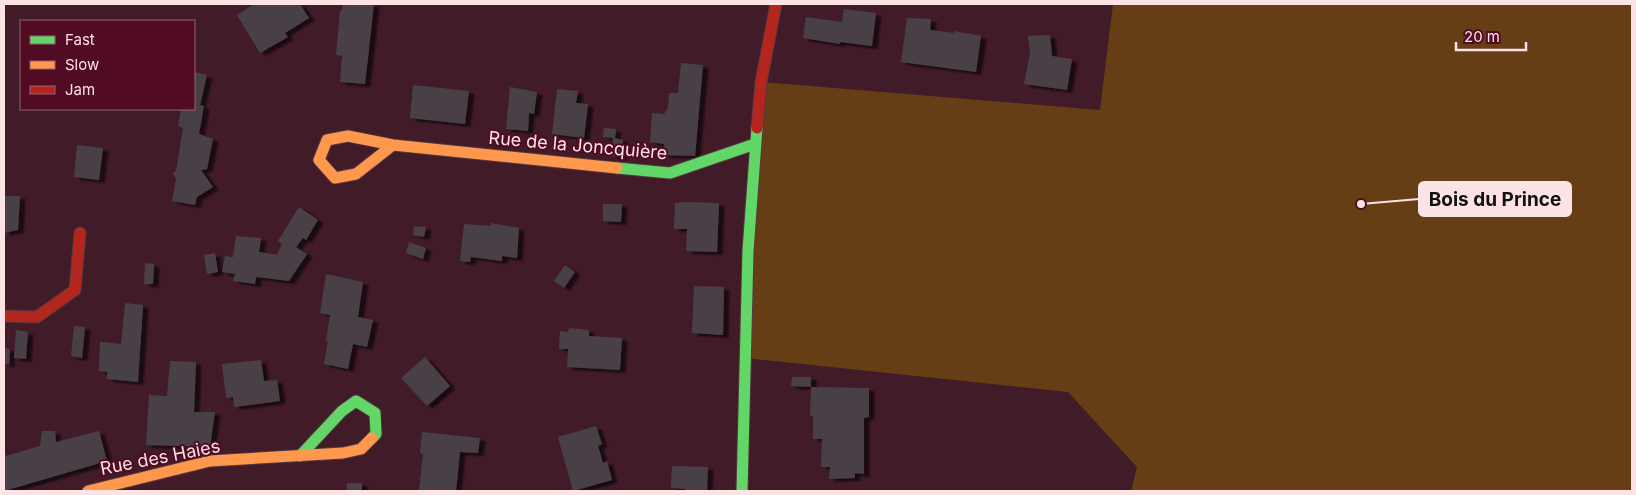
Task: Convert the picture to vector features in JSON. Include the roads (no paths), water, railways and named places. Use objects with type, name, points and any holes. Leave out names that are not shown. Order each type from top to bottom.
[{"type":"street","points":[[742,491],[748,251],[755,144],[761,82],[776,4]]},
{"type":"street","name":"Rue de la Joncquière","points":[[393,145],[356,174],[335,178],[319,160],[327,140],[348,136],[393,145],[670,173],[755,144]]},
{"type":"street","points":[[4,316],[37,317],[75,290],[80,233]]},
{"type":"street","name":"Rue des Haies","points":[[88,491],[210,462],[300,456],[343,453],[361,449],[376,434],[375,413],[356,402],[342,411],[300,456]]},
{"type":"place","name":"Bois du Prince","points":[[1361,204]]}]
